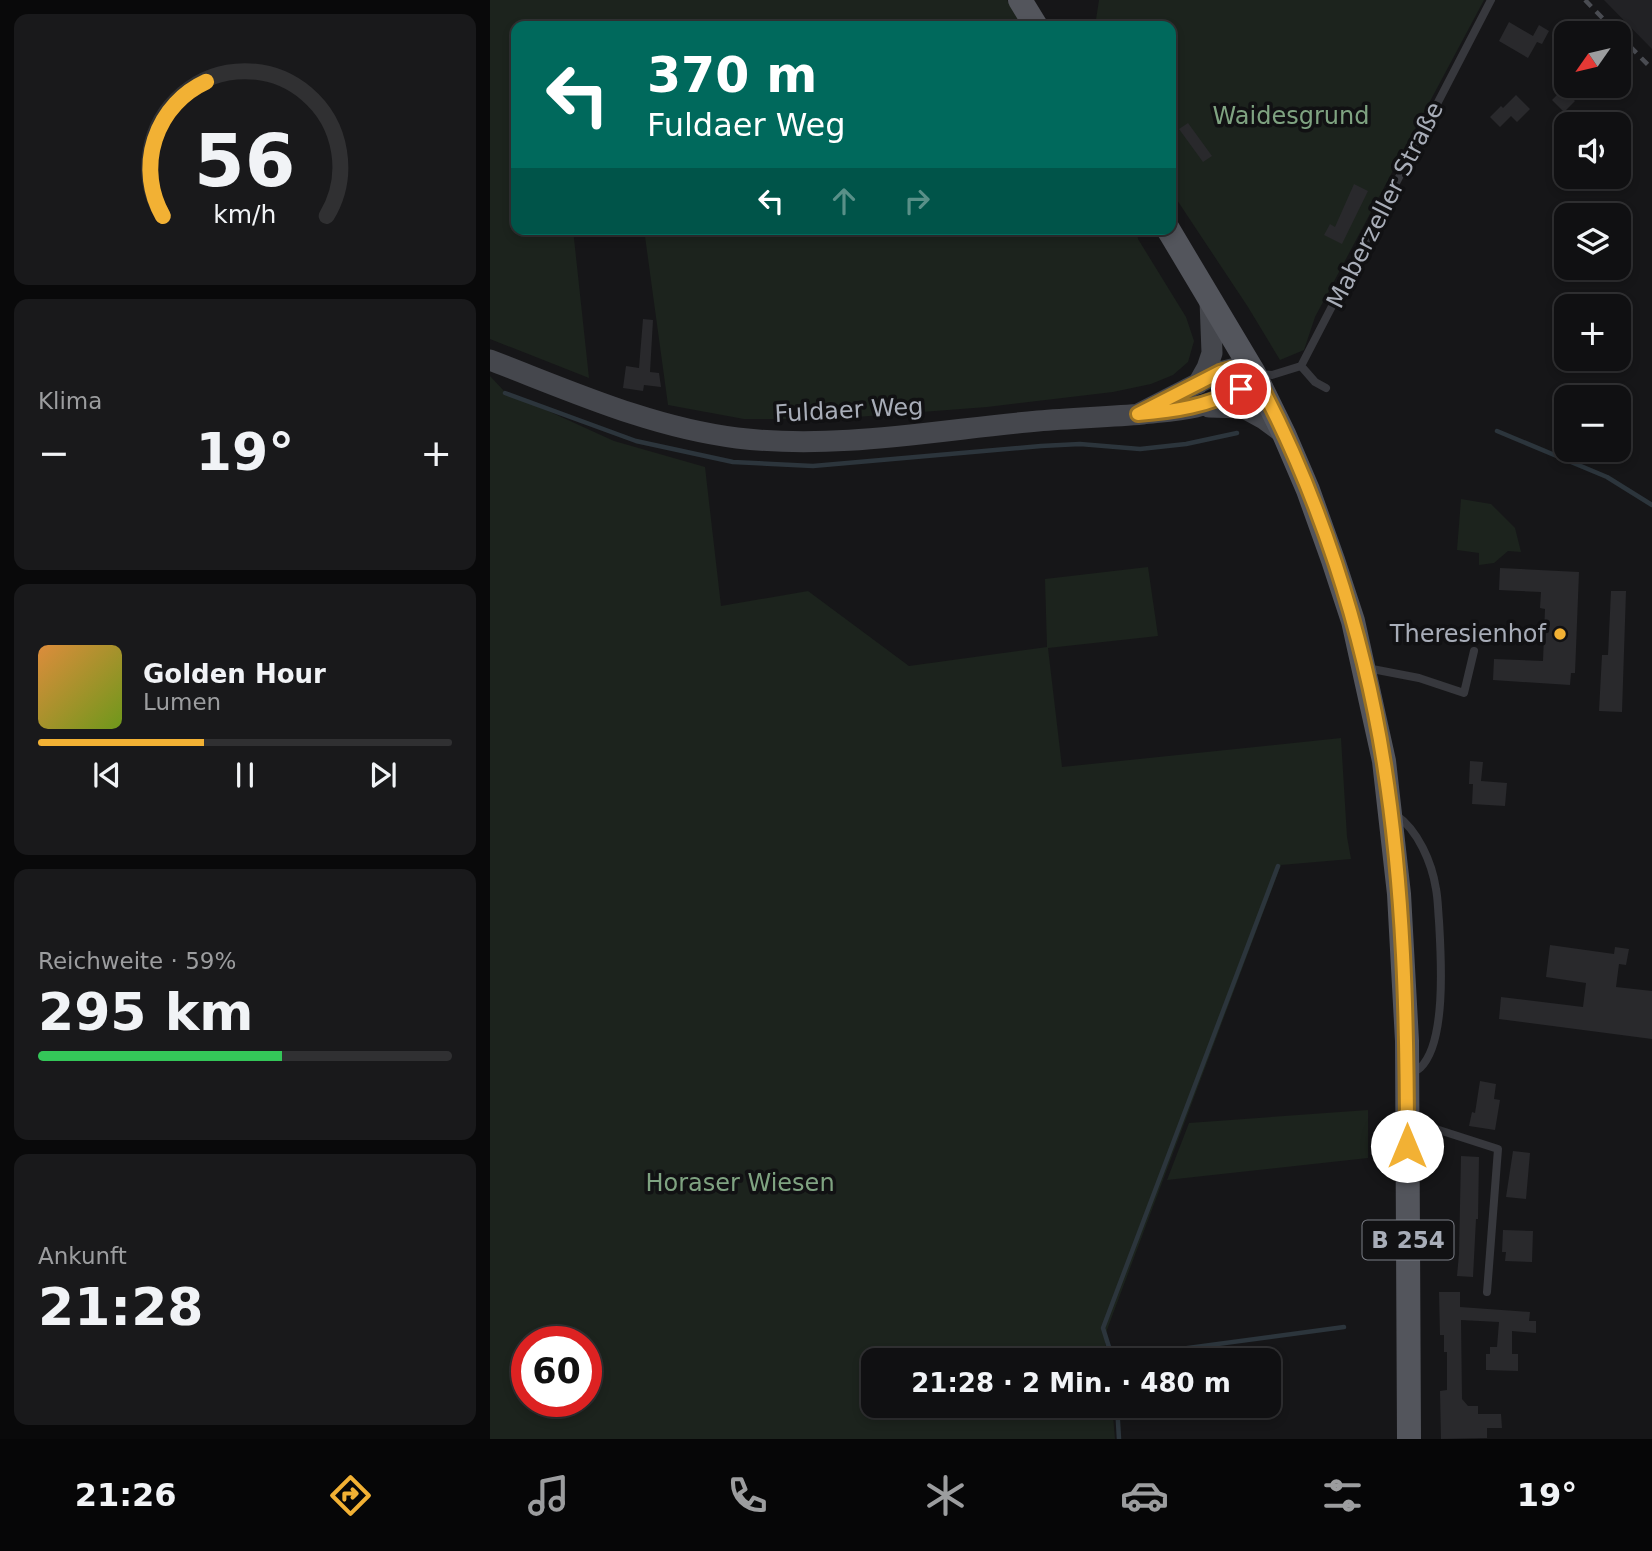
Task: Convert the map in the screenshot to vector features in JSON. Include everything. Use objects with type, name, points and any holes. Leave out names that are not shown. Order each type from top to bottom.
[{"type":"main road","points":[[1020,0],[1034,21]]},
{"type":"main road","name":"B 254","points":[[1172,235],[1254,373],[1308,490],[1353,621],[1384,761],[1401,919],[1407,1072],[1409,1439]]},
{"type":"main road","points":[[1198,384],[1212,353],[1210,300]]},
{"type":"main road","name":"Fuldaer Weg","points":[[490,360],[657,422],[698,431],[797,442],[849,440],[1040,421],[1138,414],[1170,411],[1196,407],[1241,389],[1254,373],[1231,369],[1220,372],[1138,414]]},
{"type":"main road","points":[[1196,407],[1244,408],[1265,419],[1284,434]]},
{"type":"lane","name":"Maberzeller Straße","points":[[1301,366],[1491,0]]},
{"type":"lane","points":[[1254,373],[1272,375],[1301,366],[1315,382],[1326,388]]},
{"type":"lane","points":[[1364,668],[1419,678],[1464,693],[1474,651]]},
{"type":"lane","points":[[1390,811],[1406,822],[1423,848],[1430,868],[1436,889],[1442,969],[1434,1042],[1419,1069],[1407,1072]]},
{"type":"lane","points":[[1407,1119],[1498,1149],[1487,1292]]},
{"type":"shaded area","points":[[1604,0],[1652,0],[1652,49],[1631,28],[1631,21],[1625,21]]},
{"type":"green space","points":[[490,0],[1007,0],[1020,21],[511,21],[511,235],[574,235],[589,378],[490,339]]},
{"type":"green space","name":"Waidesgrund","points":[[1099,0],[1484,0],[1315,317],[1304,350],[1280,360],[1176,199],[1176,21],[1096,21]]},
{"type":"green space","points":[[645,235],[1138,235],[1186,317],[1194,341],[1188,362],[1173,375],[1151,384],[1113,392],[987,407],[830,419],[744,419],[668,405]]},
{"type":"green space","name":"Horaser Wiesen","points":[[490,376],[504,391],[614,441],[705,467],[721,606],[808,591],[909,666],[1047,647],[1045,579],[1148,567],[1158,636],[1048,648],[1062,767],[1341,738],[1347,837],[1351,859],[1281,865],[1105,1335],[1106,1348],[861,1348],[861,1418],[1113,1418],[1115,1439],[490,1439]]},
{"type":"green space","points":[[1461,499],[1491,504],[1515,528],[1521,552],[1508,551],[1494,563],[1479,565],[1479,553],[1457,550]]},
{"type":"green space","points":[[1368,1110],[1368,1158],[1167,1180],[1189,1123]]},
{"type":"building","points":[[1509,22],[1533,36],[1539,25],[1549,31],[1542,44],[1537,42],[1528,58],[1499,41]]},
{"type":"building","points":[[1516,95],[1530,109],[1517,122],[1511,116],[1500,127],[1490,117]]},
{"type":"building","points":[[1572,98],[1575,101],[1564,112],[1552,100]]},
{"type":"building","points":[[1188,123],[1212,156],[1203,162],[1179,129]]},
{"type":"building","points":[[1354,184],[1368,191],[1342,244],[1324,235],[1330,224],[1335,227]]},
{"type":"building","points":[[643,319],[653,320],[650,372],[659,373],[661,387],[644,385],[643,391],[623,388],[626,366],[639,368]]},
{"type":"building","name":"Theresienhof","points":[[1500,568],[1579,572],[1575,673],[1571,673],[1570,685],[1493,680],[1494,659],[1543,661],[1545,609],[1540,608],[1541,592],[1499,590]]},
{"type":"building","points":[[1611,591],[1626,591],[1622,712],[1599,711],[1602,655],[1608,655]]},
{"type":"building","points":[[1470,761],[1483,762],[1481,781],[1507,783],[1505,806],[1472,804]]},
{"type":"building","points":[[1550,945],[1614,954],[1615,947],[1629,949],[1626,965],[1619,964],[1616,987],[1652,991],[1652,1039],[1499,1019],[1501,997],[1583,1007],[1586,983],[1546,977]]},
{"type":"building","points":[[1480,1081],[1496,1084],[1494,1099],[1500,1100],[1495,1130],[1469,1126],[1472,1112],[1475,1113]]},
{"type":"building","points":[[1513,1151],[1530,1153],[1526,1199],[1506,1197]]},
{"type":"building","points":[[1461,1156],[1479,1157],[1473,1277],[1457,1276]]},
{"type":"building","points":[[1503,1230],[1533,1231],[1532,1262],[1505,1261],[1506,1252],[1502,1252]]},
{"type":"building","points":[[1439,1292],[1460,1292],[1460,1307],[1530,1312],[1529,1321],[1536,1321],[1536,1333],[1512,1331],[1512,1354],[1518,1354],[1518,1371],[1486,1370],[1486,1354],[1490,1354],[1490,1347],[1497,1347],[1499,1322],[1461,1320],[1462,1399],[1468,1406],[1478,1406],[1478,1414],[1501,1414],[1502,1428],[1487,1428],[1487,1438],[1441,1439],[1440,1391],[1447,1390],[1447,1352],[1444,1352],[1444,1335],[1440,1335]]},
{"type":"waterway","points":[[505,393],[636,441],[733,462],[813,466],[1080,444],[1140,449],[1186,444],[1237,433]]},
{"type":"waterway","points":[[1497,431],[1607,477],[1652,505]]},
{"type":"waterway","points":[[1109,1348],[1103,1328],[1278,866]]},
{"type":"waterway","points":[[1188,1348],[1344,1327]]},
{"type":"waterway","points":[[1118,1418],[1119,1439]]},
{"type":"railway","points":[[1585,0],[1605,21]]},
{"type":"railway","points":[[1631,47],[1652,69]]},
{"type":"place","name":"Theresienhof","points":[[1560,634]]},
{"type":"route","points":[[1241,389],[1196,407],[1138,414],[1220,372],[1231,369],[1254,373],[1308,490],[1353,621],[1384,761],[1402,944],[1407,1146]]}]
